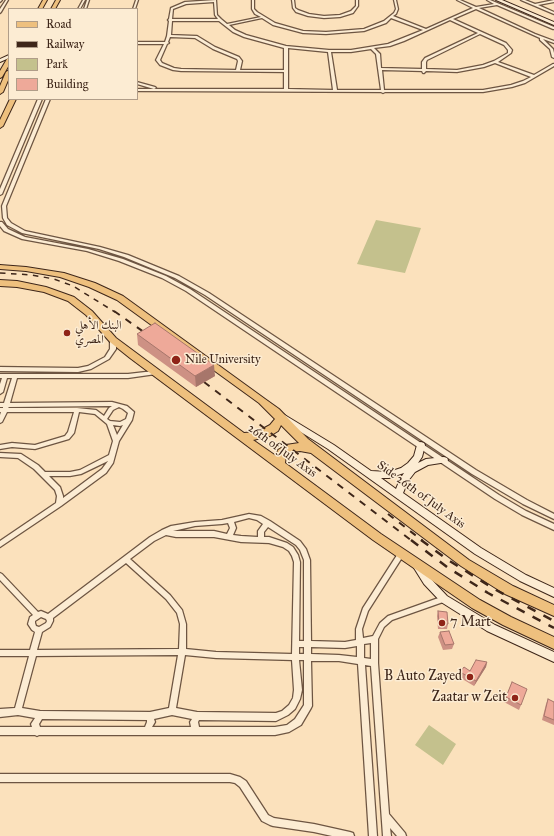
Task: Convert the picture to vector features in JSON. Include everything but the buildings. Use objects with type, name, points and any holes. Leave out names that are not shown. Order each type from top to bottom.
[{"type":"highway","name":"26th of July Axis","points":[[0,267],[26,269],[60,275],[87,283],[107,291],[133,307],[278,415],[314,450],[465,563],[509,590],[554,611]]},
{"type":"highway","name":"26th of July Axis","points":[[0,283],[17,284],[46,290],[70,299],[89,313],[113,340],[154,373],[401,554],[476,604],[501,618],[554,642]]},
{"type":"highway","points":[[241,437],[251,437],[266,433],[274,428],[278,415]]},
{"type":"highway","points":[[280,466],[279,461],[282,454],[290,448],[300,447],[314,450]]},
{"type":"main road","points":[[511,0],[554,18]]},
{"type":"main road","points":[[498,2],[552,23]]},
{"type":"main road","points":[[532,19],[552,23]]},
{"type":"main road","points":[[0,76],[8,62]]},
{"type":"main road","points":[[0,92],[8,74]]},
{"type":"main road","points":[[0,114],[8,96]]},
{"type":"main road","points":[[0,126],[13,100]]},
{"type":"main road","name":"Side 26th of July Axis","points":[[278,415],[305,430],[370,474],[488,558],[523,578],[554,592]]},
{"type":"main road","points":[[370,474],[389,475],[404,470],[418,457],[421,445]]},
{"type":"main road","points":[[398,495],[404,479],[412,470],[426,462],[444,460]]},
{"type":"main road","points":[[416,564],[427,581],[444,599],[491,628],[554,657]]},
{"type":"street","points":[[0,12],[7,0]]},
{"type":"street","points":[[137,1],[142,0]]},
{"type":"street","points":[[253,0],[254,9],[261,18],[274,24],[288,29],[326,33],[364,30],[385,22],[392,17],[397,9],[395,0]]},
{"type":"street","points":[[293,0],[294,8],[301,13],[324,18],[340,16],[352,12],[357,6],[357,0]]},
{"type":"street","points":[[458,0],[534,35],[554,42]]},
{"type":"street","points":[[522,0],[554,13]]},
{"type":"street","points":[[286,70],[181,70],[166,67],[158,60],[169,36],[172,9],[179,4],[215,1],[216,15],[226,25],[239,33],[257,40],[286,47],[329,51],[372,48],[403,40],[476,8],[498,2]]},
{"type":"street","points":[[484,6],[484,4],[489,1],[498,2],[554,28]]},
{"type":"street","points":[[534,5],[554,2]]},
{"type":"street","points":[[542,8],[554,2]]},
{"type":"street","points":[[392,17],[426,30]]},
{"type":"street","points":[[226,25],[261,18]]},
{"type":"street","points":[[380,69],[424,72],[457,71],[478,68],[495,62],[509,53],[508,47],[450,19]]},
{"type":"street","points":[[170,20],[220,20]]},
{"type":"street","points":[[424,72],[424,62],[426,58],[480,33]]},
{"type":"street","points":[[138,90],[383,92],[483,91],[512,86],[552,66],[554,58],[553,52],[549,46],[534,35]]},
{"type":"street","points":[[169,36],[196,37],[218,50],[238,58],[240,61],[238,70]]},
{"type":"street","points":[[138,43],[167,43]]},
{"type":"street","points":[[286,47],[286,91]]},
{"type":"street","points":[[372,48],[378,54],[383,92]]},
{"type":"street","points":[[329,51],[334,91]]},
{"type":"street","points":[[495,62],[533,76]]},
{"type":"street","points":[[138,83],[160,90]]},
{"type":"street","points":[[0,194],[40,100]]},
{"type":"street","points":[[48,100],[4,206],[5,218],[9,224],[24,232],[100,248],[154,267],[207,294],[474,472],[554,517]]},
{"type":"street","points":[[0,223],[6,230],[24,238],[88,250],[121,260],[164,277],[206,301],[259,336],[497,497],[524,513],[554,526]]},
{"type":"street","points":[[259,336],[265,333]]},
{"type":"street","points":[[266,341],[272,338]]},
{"type":"street","points":[[0,369],[78,370],[89,368],[107,358],[113,349],[113,340]]},
{"type":"street","points":[[88,376],[89,368]]},
{"type":"street","points":[[0,392],[2,376],[88,376],[154,373]]},
{"type":"street","points":[[0,421],[15,376]]},
{"type":"street","points":[[0,405],[4,408],[96,412],[105,418],[109,423],[116,441]]},
{"type":"street","points":[[0,544],[104,471],[113,456],[116,441],[129,420],[131,412],[129,409],[119,405],[4,408]]},
{"type":"street","points":[[105,418],[111,409],[119,405]]},
{"type":"street","points":[[0,447],[12,445],[35,447],[67,438],[71,433],[77,410]]},
{"type":"street","points":[[109,423],[120,424],[129,420]]},
{"type":"street","points":[[0,455],[12,455],[24,458],[45,474],[58,490],[60,496],[59,504]]},
{"type":"street","points":[[45,474],[70,474],[81,472],[113,456]]},
{"type":"street","points":[[0,731],[275,731],[289,728],[298,722],[308,706],[307,560],[303,549],[298,543],[268,523],[254,516],[171,528],[152,539],[49,617]]},
{"type":"street","points":[[229,536],[233,528],[230,520]]},
{"type":"street","points":[[261,540],[261,531],[268,523]]},
{"type":"street","points":[[0,713],[18,711],[40,715],[150,716],[172,711],[197,716],[276,717],[285,713],[292,706],[296,699],[298,690],[295,657],[297,562],[295,555],[286,546],[276,542],[214,534],[176,534],[164,532]]},
{"type":"street","points":[[373,836],[359,629],[362,616],[401,554]]},
{"type":"street","points":[[126,559],[168,597],[180,612],[183,624],[182,652],[172,711]]},
{"type":"street","points":[[0,576],[37,615]]},
{"type":"street","points":[[387,836],[374,663],[375,639],[382,625],[390,618],[444,599]]},
{"type":"street","points":[[39,630],[34,628],[31,624],[32,619],[37,615],[46,614],[49,617]]},
{"type":"street","points":[[18,711],[39,630],[48,625],[50,621],[49,617]]},
{"type":"street","points":[[296,644],[345,645],[375,639]]},
{"type":"street","points":[[0,653],[182,652],[216,655],[339,658],[374,663]]},
{"type":"street","points":[[38,732],[35,724],[40,715]]},
{"type":"street","points":[[147,731],[152,722],[150,716]]},
{"type":"street","points":[[196,731],[194,722],[197,716]]},
{"type":"street","points":[[0,778],[230,778],[243,784],[265,818],[273,822],[314,828],[350,836]]},
{"type":"street","points":[[385,815],[402,836]]},
{"type":"green space","points":[[376,220],[421,228],[405,273],[357,264]]},
{"type":"green space","points":[[429,725],[456,744],[443,765],[415,745]]},
{"type":"railway","points":[[0,273],[32,275],[54,279],[73,286],[115,312]]},
{"type":"railway","points":[[114,311],[151,337]]},
{"type":"railway","points":[[204,382],[412,541]]},
{"type":"railway","points":[[388,514],[423,541]]},
{"type":"railway","points":[[411,540],[447,567],[488,593],[554,628]]},
{"type":"railway","points":[[421,540],[448,560],[496,590],[554,621]]},
{"type":"place","name":"البنك الأهلي المصري","points":[[67,333]]},
{"type":"place","name":"Nile University","points":[[176,360]]},
{"type":"place","name":"7 Mart","points":[[442,623]]},
{"type":"place","name":"B Auto Zayed","points":[[470,677]]},
{"type":"place","name":"Zaatar w Zeit","points":[[515,698]]}]
